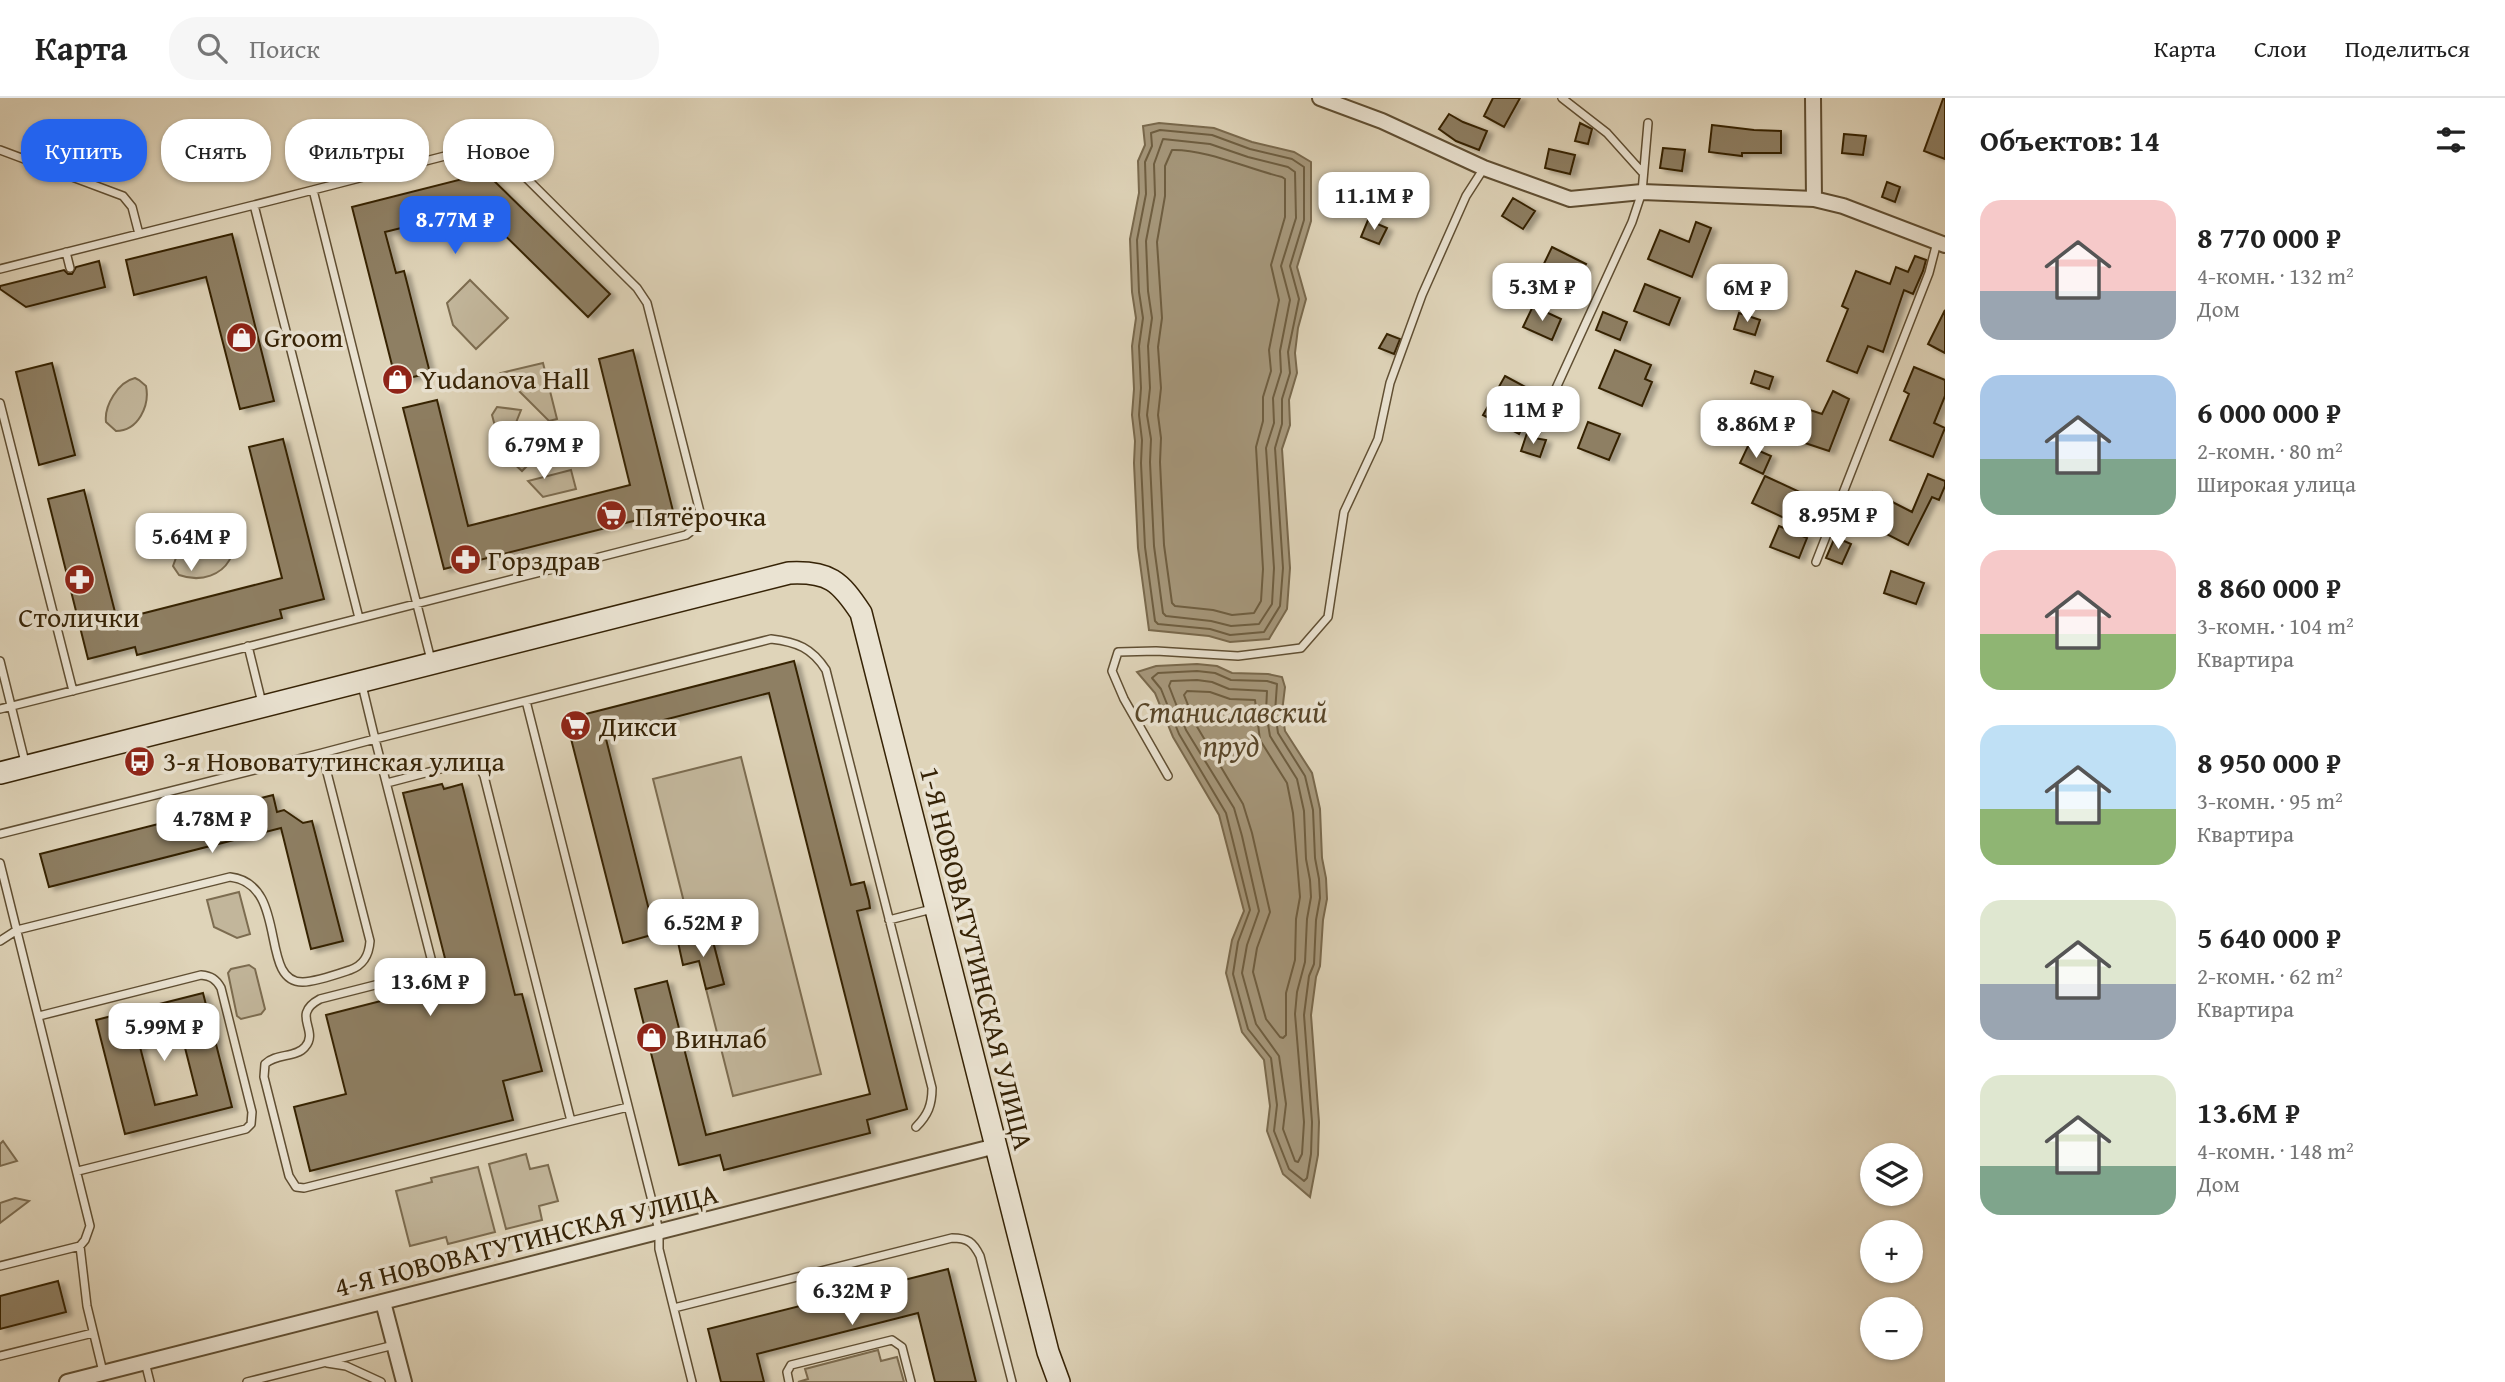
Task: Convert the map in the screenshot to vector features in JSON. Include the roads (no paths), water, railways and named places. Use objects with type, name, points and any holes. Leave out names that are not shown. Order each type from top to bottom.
[{"type":"street","points":[[1320,98],[1382,121],[1484,168],[1570,199],[1642,192],[1814,199],[1843,206],[1941,244]]},
{"type":"street","points":[[1813,98],[1814,199]]},
{"type":"street","name":"1-Я НОВОВАТУТИНСКАЯ УЛИЦА","points":[[432,664],[789,573],[811,572],[844,587],[861,613],[1048,1352],[1059,1382]]},
{"type":"street","points":[[0,773],[432,664]]},
{"type":"street","name":"4-Я НОВОВАТУТИНСКАЯ УЛИЦА","points":[[67,1382],[996,1146]]},
{"type":"street","points":[[383,1301],[404,1382]]},
{"type":"lane","points":[[1562,98],[1607,133],[1642,172]]},
{"type":"lane","points":[[1536,432],[1632,222],[1642,192],[1648,123]]},
{"type":"lane","points":[[0,269],[476,148],[500,152],[637,289],[647,303],[700,512],[699,522],[686,536],[0,709]]},
{"type":"lane","points":[[0,150],[123,196],[132,207],[139,234]]},
{"type":"lane","points":[[1168,776],[1124,699],[1112,671],[1118,652],[1156,650],[1238,656],[1301,648],[1328,617],[1344,512],[1378,439],[1390,383],[1422,295],[1466,196],[1484,168]]},
{"type":"lane","points":[[313,190],[432,664]]},
{"type":"lane","points":[[254,205],[359,618]]},
{"type":"lane","points":[[1816,562],[1941,244]]},
{"type":"lane","points":[[66,252],[70,268]]},
{"type":"lane","points":[[0,403],[73,691]]},
{"type":"lane","points":[[0,834],[771,639],[798,643],[817,656],[826,670],[932,1088],[932,1101],[926,1116],[916,1127]]},
{"type":"lane","points":[[248,646],[263,707]]},
{"type":"lane","points":[[0,661],[26,766]]},
{"type":"lane","points":[[361,682],[434,970],[320,999],[310,1004],[306,1011],[309,1039],[306,1046],[301,1051],[271,1058],[265,1064],[264,1077],[292,1183],[304,1188],[628,1107]]},
{"type":"lane","points":[[526,701],[659,1231],[659,1250],[692,1382]]},
{"type":"lane","points":[[0,941],[17,930],[230,877],[241,878],[257,889],[264,902],[279,962],[289,979],[302,982],[353,969],[367,957],[370,941],[322,753]]},
{"type":"lane","points":[[387,783],[467,762],[480,768],[571,1121]]},
{"type":"lane","points":[[0,863],[90,1226],[88,1235],[80,1246],[0,1266]]},
{"type":"lane","points":[[889,920],[936,908]]},
{"type":"lane","points":[[39,1016],[201,975],[209,976],[221,988],[252,1112],[251,1124],[246,1129],[78,1171]]},
{"type":"lane","points":[[674,1308],[952,1238],[965,1238],[974,1244],[980,1256],[1012,1382]]},
{"type":"lane","points":[[80,1246],[85,1297],[103,1373]]},
{"type":"lane","points":[[0,1356],[93,1333]]},
{"type":"lane","points":[[789,1382],[787,1372],[791,1365],[892,1340],[902,1347],[911,1382]]},
{"type":"lane","points":[[247,1382],[394,1345]]},
{"type":"lane","points":[[145,1362],[150,1382]]},
{"type":"lane","points":[[323,1363],[346,1366],[381,1382]]},
{"type":"water","name":"Станиславский пруд","points":[[1159,123],[1214,128],[1252,142],[1294,152],[1311,162],[1311,221],[1297,267],[1306,299],[1298,328],[1295,353],[1297,373],[1289,400],[1290,425],[1282,449],[1290,568],[1287,609],[1269,639],[1230,642],[1209,636],[1149,630],[1138,548],[1132,415],[1132,346],[1136,318],[1130,239],[1139,193],[1138,161],[1145,145],[1143,126]]},
{"type":"water","name":"Станиславский пруд","points":[[1156,666],[1217,666],[1232,673],[1282,677],[1285,687],[1282,712],[1285,731],[1312,773],[1320,809],[1327,899],[1320,966],[1311,1015],[1319,1122],[1318,1155],[1310,1197],[1283,1174],[1267,1131],[1270,1106],[1264,1060],[1242,1032],[1226,973],[1232,940],[1244,911],[1219,815],[1173,737],[1155,693],[1137,672]]},
{"type":"place","name":"Groom","points":[[241,337]]},
{"type":"place","name":"Yudanova Hall","points":[[397,379]]},
{"type":"place","name":"Пятёрочка","points":[[612,516]]},
{"type":"place","name":"Горздрав","points":[[465,560]]},
{"type":"place","name":"Столички","points":[[79,580]]},
{"type":"place","name":"Дикси","points":[[576,726]]},
{"type":"place","name":"3-я Нововатутинская улица","points":[[140,761]]},
{"type":"place","name":"Винлаб","points":[[652,1038]]}]
